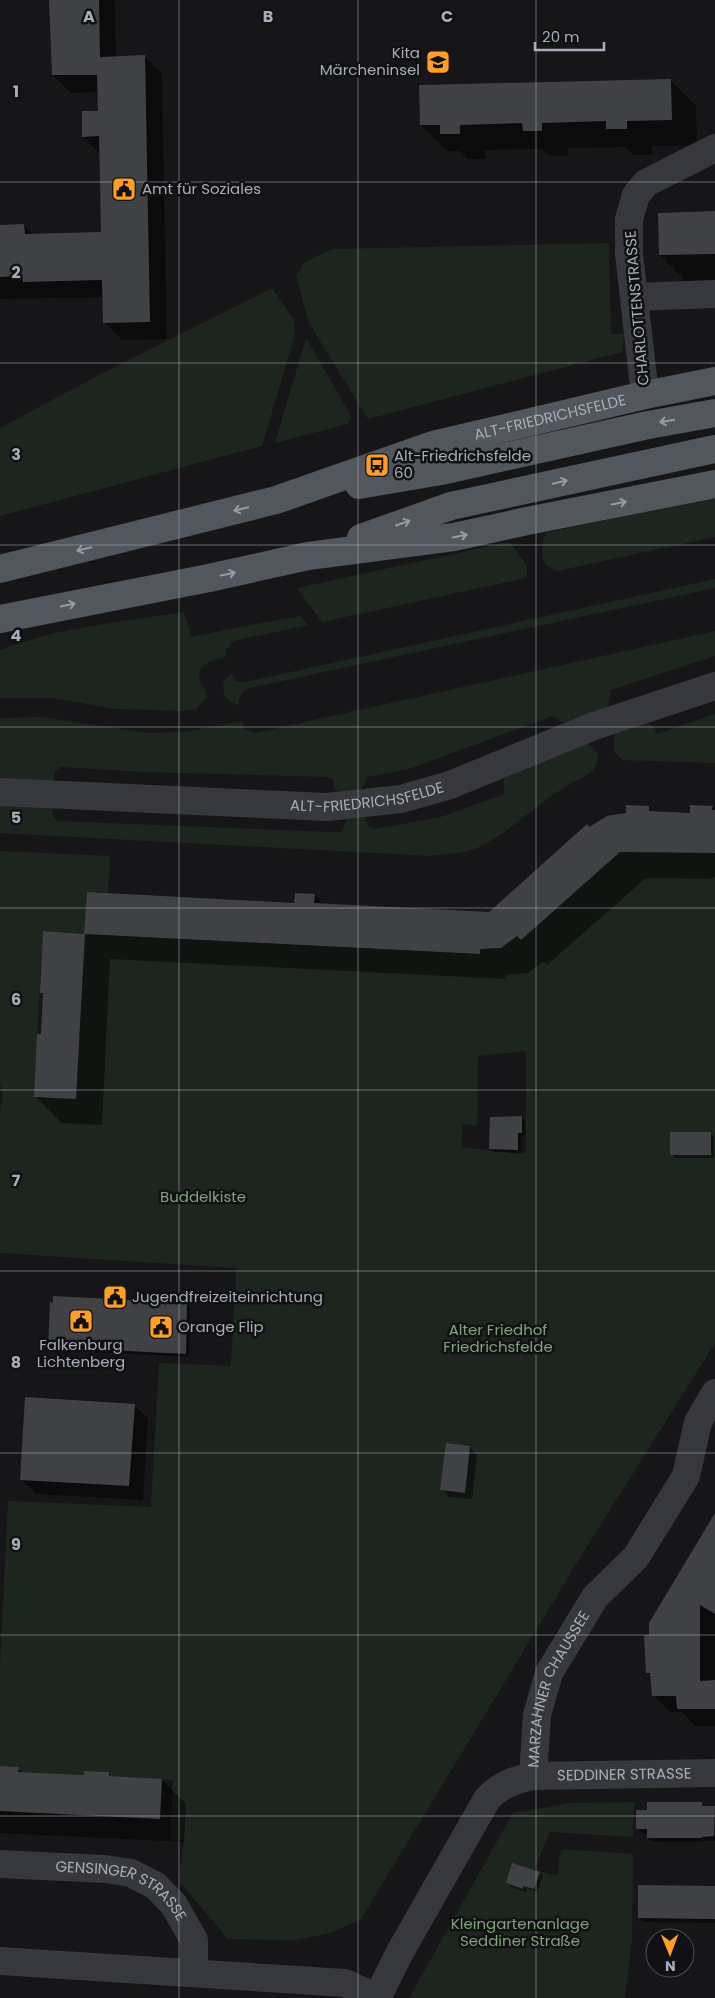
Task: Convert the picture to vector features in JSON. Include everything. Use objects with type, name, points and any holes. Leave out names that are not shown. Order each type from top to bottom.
[{"type":"main road","name":"ALT-FRIEDRICHSFELDE","points":[[288,497],[433,445],[645,395],[715,381]]},
{"type":"main road","name":"ALT-FRIEDRICHSFELDE","points":[[288,497],[441,471],[648,425],[715,413]]},
{"type":"main road","points":[[308,556],[451,506],[715,449]]},
{"type":"main road","points":[[0,619],[209,578],[308,556],[454,538],[526,521],[715,484]]},
{"type":"main road","points":[[0,569],[288,497]]},
{"type":"street","name":"CHARLOTTENSTRASSE","points":[[645,395],[629,254],[629,219],[636,195],[646,183],[715,148]]},
{"type":"street","points":[[635,297],[715,294]]},
{"type":"street","name":"ALT-FRIEDRICHSFELDE","points":[[0,792],[328,807],[401,799],[450,785],[594,726],[715,686]]},
{"type":"street","name":"MARZAHNER CHAUSSEE","points":[[377,1998],[400,1952],[487,1799],[495,1790],[514,1780],[533,1776],[537,1714],[549,1673],[595,1596],[636,1557],[686,1476],[698,1422],[715,1393]]},
{"type":"street","name":"SEDDINER STRASSE","points":[[533,1776],[715,1773]]},
{"type":"street","name":"GENSINGER STRASSE","points":[[0,1864],[105,1869],[131,1873],[156,1886],[174,1905],[194,1940],[194,1972]]},
{"type":"street","points":[[0,1961],[346,1983],[377,1998]]},
{"type":"green space","points":[[609,243],[611,334],[624,334],[622,352],[368,419],[309,323],[296,276],[304,263],[332,249]]},
{"type":"green space","points":[[272,288],[294,320],[295,334],[262,446],[0,516],[0,428],[97,376]]},
{"type":"green space","points":[[306,338],[351,416],[348,424],[275,443]]},
{"type":"green space","points":[[715,496],[715,537],[557,571],[548,567],[544,562],[542,549],[546,533]]},
{"type":"green space","points":[[509,542],[527,565],[527,576],[522,579],[322,622],[297,588]]},
{"type":"green space","points":[[715,579],[715,588],[249,688],[241,695],[239,705],[228,700],[223,690],[224,681],[232,673],[236,681],[245,682]]},
{"type":"green space","points":[[184,612],[192,637],[301,616],[308,625],[233,641],[226,650],[226,657],[207,663],[200,670],[200,680],[206,698],[196,709],[182,711],[115,709],[52,698],[0,698],[0,650],[22,642],[68,631]]},
{"type":"green space","points":[[715,631],[715,656],[611,690],[608,706],[604,709],[570,723],[559,721],[553,716],[409,769],[367,777],[363,787],[352,792],[334,789],[333,779],[329,777],[144,772],[61,767],[55,771],[54,782],[0,779],[0,719],[3,718],[42,717],[148,733],[184,732],[242,721],[245,729],[255,733]]},
{"type":"green space","points":[[715,714],[715,763],[622,760],[614,751],[614,736],[619,729],[645,721],[654,727],[657,734]]},
{"type":"green space","points":[[585,743],[594,749],[598,756],[597,763],[590,773],[556,793],[492,840],[475,849],[456,853],[429,856],[0,833],[0,802],[52,805],[53,816],[58,821],[342,832],[346,817],[365,817],[368,825],[375,829],[441,817],[504,794],[504,777]]},
{"type":"green space","points":[[625,849],[625,852],[715,853],[715,1343],[578,1561],[361,1919],[330,1933],[296,1940],[228,1939],[179,1881],[184,1840],[170,1841],[173,1780],[109,1776],[108,1772],[85,1771],[84,1775],[18,1772],[18,1767],[0,1766],[0,1668],[8,1501],[151,1507],[159,1363],[231,1366],[236,1268],[0,1253],[0,1114],[3,1095],[0,1083],[0,851],[110,856],[108,893],[87,892],[85,934],[479,954],[480,949],[501,948],[517,936],[521,940],[616,856],[614,852]],"holes":[[[43,931],[84,934],[80,1036],[75,1037],[78,1057],[76,1099],[34,1097]],[[526,1051],[526,1151],[522,1154],[461,1147],[463,1124],[477,1126],[478,1056]]]},
{"type":"green space","name":"Kleingartenanlage Seddiner Straße","points":[[635,1802],[633,1837],[550,1832],[534,1870],[557,1876],[561,1849],[633,1854],[632,1939],[625,1998],[409,1998],[513,1813],[570,1803]]},
{"type":"building","points":[[49,0],[99,0],[100,57],[145,55],[150,322],[103,323],[102,280],[23,282],[22,276],[0,277],[0,225],[24,224],[25,234],[101,232],[99,136],[82,137],[82,111],[98,111],[97,75],[52,75]]},
{"type":"building","points":[[671,79],[672,120],[627,121],[627,129],[606,129],[606,121],[542,123],[542,131],[523,131],[522,123],[460,125],[460,134],[440,134],[440,125],[420,125],[419,85]]},
{"type":"building","points":[[715,211],[715,254],[659,255],[658,213]]},
{"type":"building","points":[[626,805],[649,806],[649,811],[690,813],[690,805],[713,806],[712,810],[715,810],[715,853],[620,852],[521,940],[517,936],[501,948],[480,949],[480,954],[85,934],[76,1099],[34,1097],[37,1034],[41,1034],[43,993],[40,993],[43,931],[84,934],[87,892],[294,903],[295,893],[315,894],[314,903],[489,912],[587,824],[589,827],[607,816],[626,813]]},
{"type":"building","points":[[522,1116],[522,1133],[518,1133],[518,1150],[489,1149],[490,1117]]},
{"type":"building","points":[[670,1132],[711,1132],[711,1155],[670,1155]]},
{"type":"building","points":[[53,1296],[187,1303],[186,1354],[48,1347],[50,1302],[53,1303]]},
{"type":"building","points":[[25,1397],[135,1404],[129,1486],[20,1480]]},
{"type":"building","points":[[446,1443],[470,1446],[465,1493],[440,1490]]},
{"type":"building","points":[[715,1513],[715,1614],[700,1605],[700,1681],[715,1680],[715,1709],[677,1709],[676,1696],[652,1696],[650,1673],[646,1673],[644,1635],[649,1635],[649,1623]]},
{"type":"building","points":[[0,1766],[19,1767],[18,1772],[84,1775],[84,1771],[109,1772],[109,1776],[162,1779],[160,1819],[0,1811]]},
{"type":"building","points":[[647,1802],[702,1802],[702,1806],[715,1806],[714,1836],[702,1838],[647,1838],[647,1829],[636,1829],[636,1810],[647,1810]]},
{"type":"building","points":[[512,1863],[540,1872],[534,1889],[523,1886],[523,1889],[506,1883]]},
{"type":"building","points":[[638,1885],[715,1886],[715,1919],[638,1918]]},
{"type":"place","name":"Kita Märcheninsel","points":[[438,62]]},
{"type":"place","name":"Amt für Soziales","points":[[124,189]]},
{"type":"place","name":"Alt-Friedrichsfelde 60","points":[[377,465]]},
{"type":"place","name":"Jugendfreizeiteinrichtung","points":[[115,1297]]},
{"type":"place","name":"Falkenburg Lichtenberg","points":[[81,1321]]},
{"type":"place","name":"Orange Flip","points":[[161,1327]]},
{"type":"park label","name":"Buddelkiste","points":[[203,1197]]},
{"type":"park label","name":"Alter Friedhof Friedrichsfelde","points":[[498,1338]]}]
